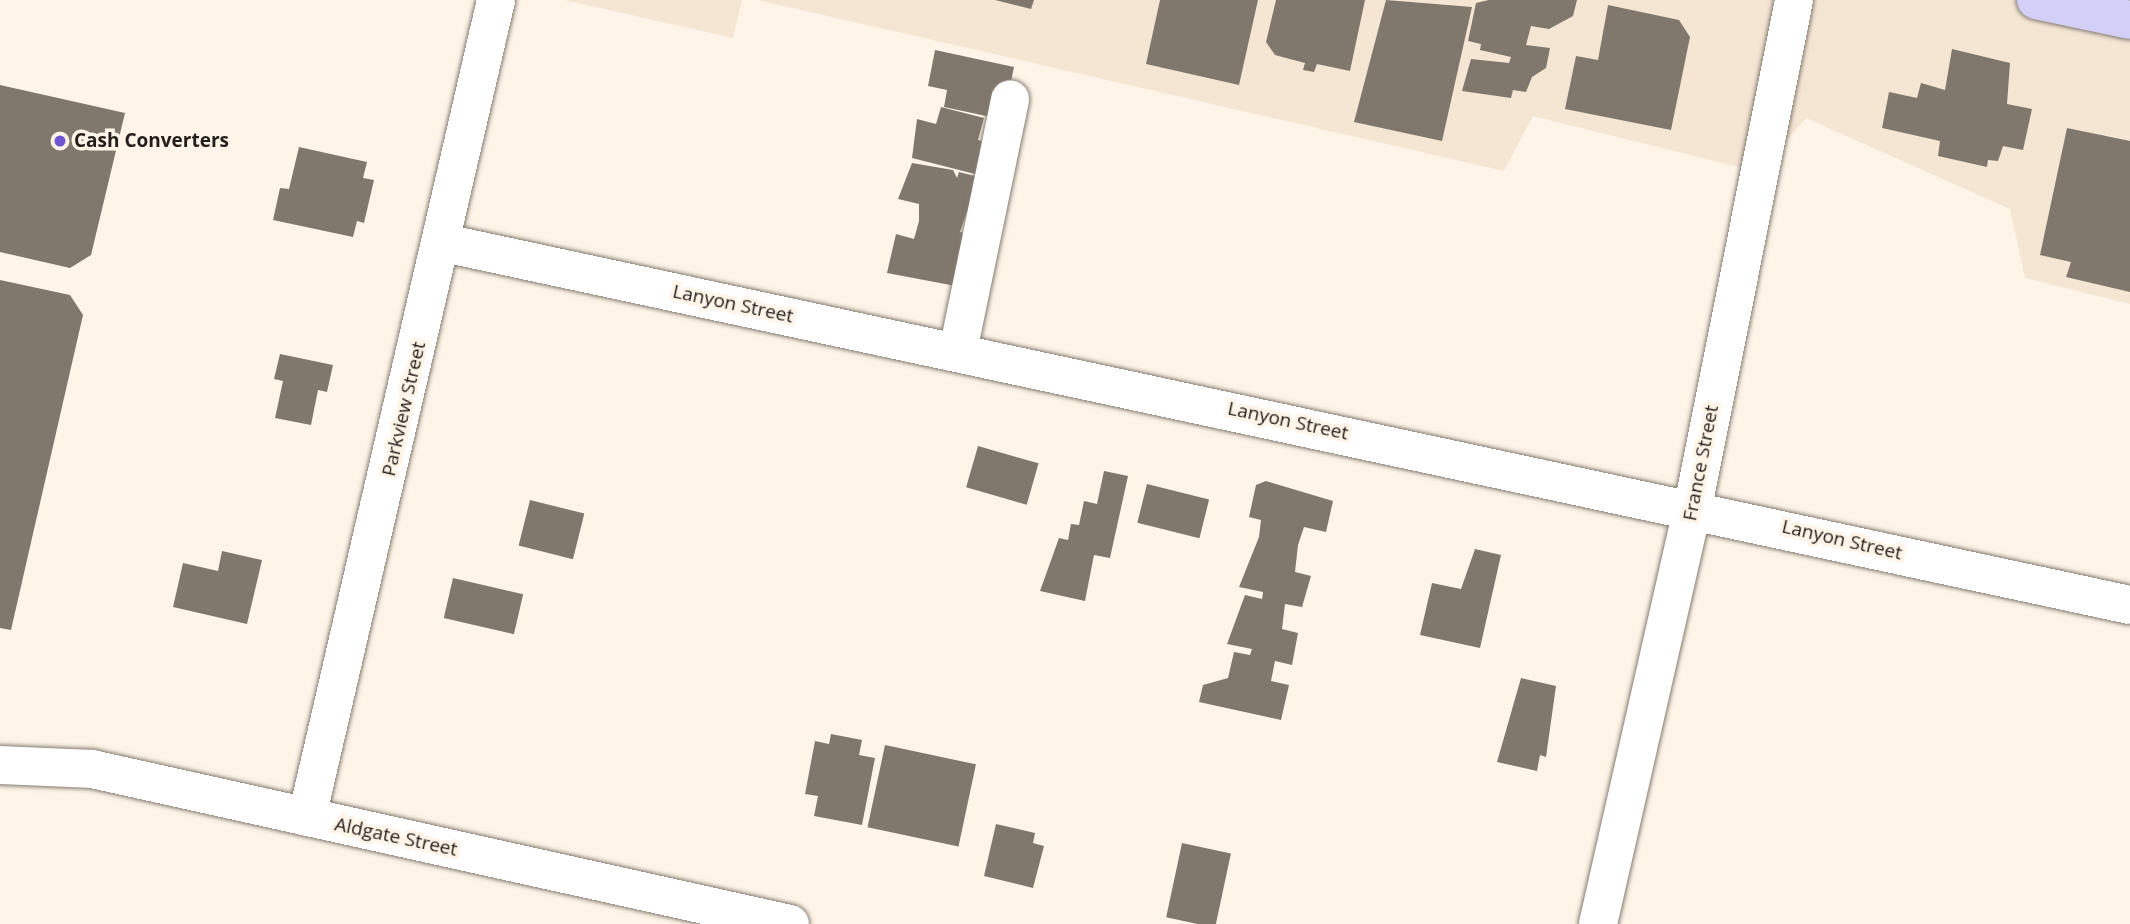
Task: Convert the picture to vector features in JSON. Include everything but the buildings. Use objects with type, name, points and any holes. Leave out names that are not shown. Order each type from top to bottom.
[{"type":"main road","points":[[2036,0],[2130,20]]},
{"type":"street","name":"Parkview Street","points":[[307,817],[444,243],[496,0]]},
{"type":"street","name":"France Street","points":[[1598,924],[1693,507],[1794,0]]},
{"type":"street","points":[[958,351],[1010,99]]},
{"type":"street","name":"Lanyon Street","points":[[444,243],[1693,507],[2130,605]]},
{"type":"street","name":"Aldgate Street","points":[[0,765],[92,769],[790,924]]},
{"type":"shaded area","points":[[565,0],[742,0],[733,38]]},
{"type":"shaded area","points":[[758,0],[2130,0],[2130,304],[2025,278],[2010,209],[1806,118],[1759,172],[1533,116],[1504,171]]},
{"type":"place","name":"Cash Converters","points":[[60,141]]}]
